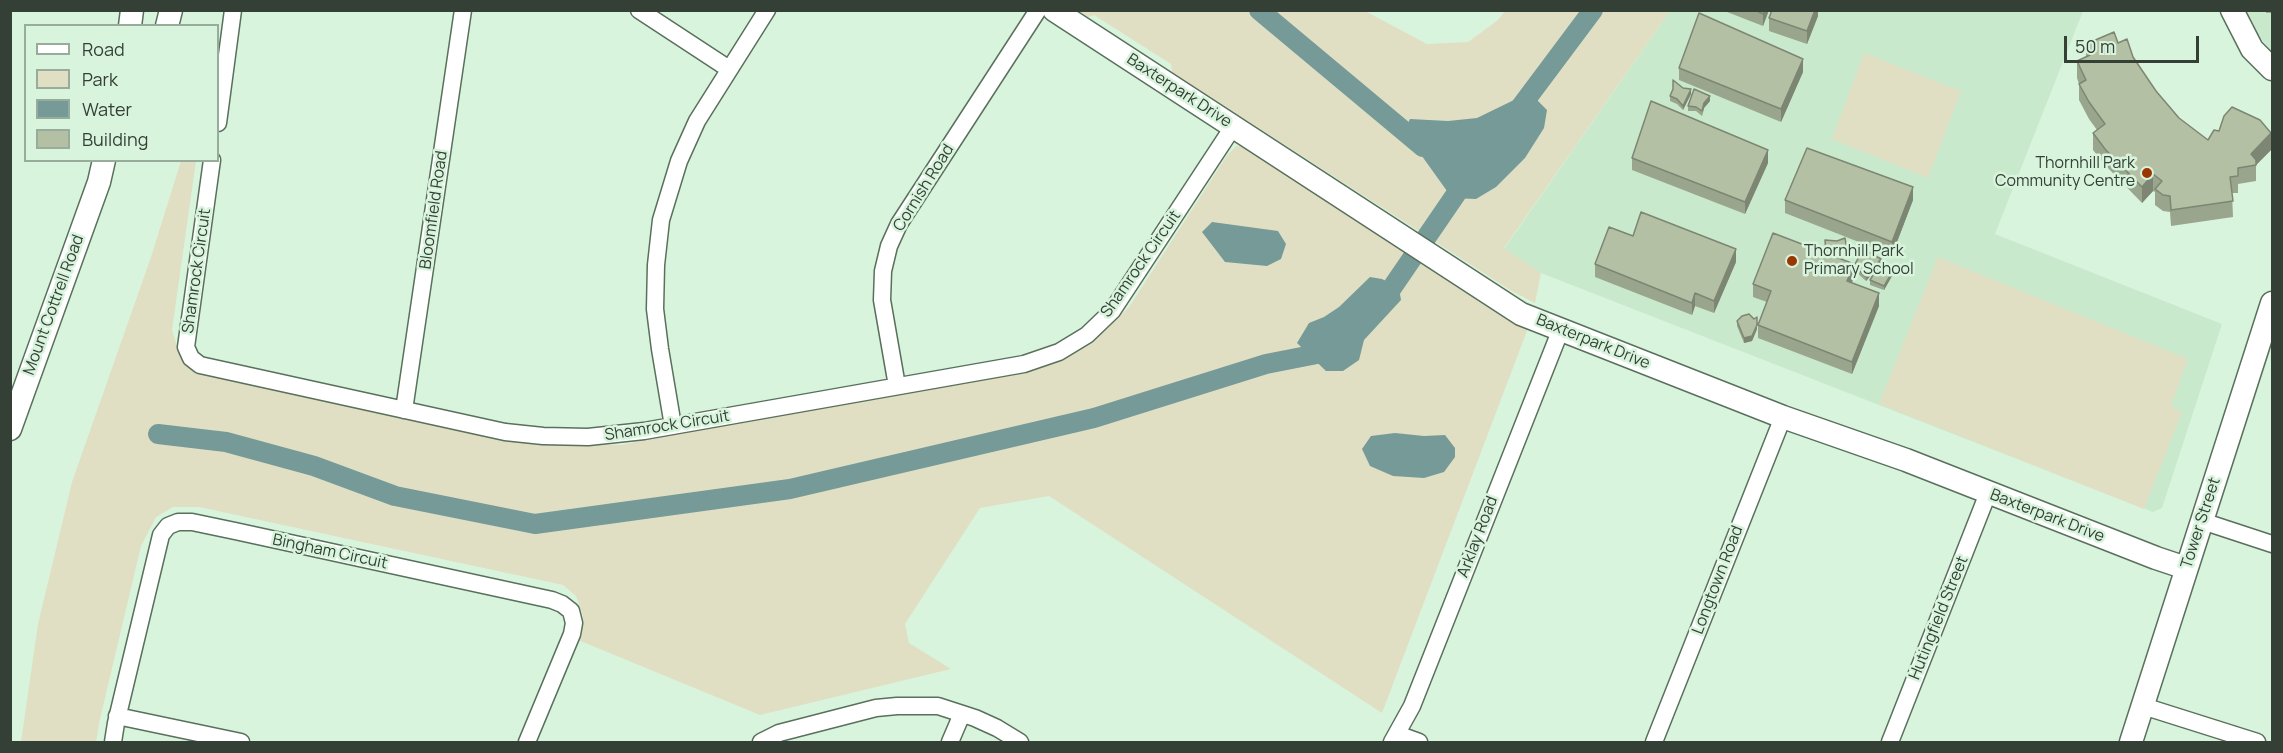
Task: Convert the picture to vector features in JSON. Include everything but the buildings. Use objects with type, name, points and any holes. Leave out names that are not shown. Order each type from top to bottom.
[{"type":"street","points":[[219,115],[233,10]]},
{"type":"street","name":"Bloomfield Road","points":[[404,410],[463,10]]},
{"type":"street","points":[[639,10],[729,69]]},
{"type":"street","points":[[673,426],[655,309],[657,245],[666,200],[679,161],[702,113],[767,10]]},
{"type":"street","name":"Cornish Road","points":[[897,386],[882,300],[883,271],[889,246],[899,224],[1038,10]]},
{"type":"street","name":"Baxterpark Drive","points":[[1054,10],[1521,314],[1783,417],[1906,460],[2186,568]]},
{"type":"street","points":[[2232,10],[2252,49],[2272,69]]},
{"type":"street","name":"Shamrock Circuit","points":[[212,162],[186,347],[190,358],[200,365],[505,432],[543,436],[612,436],[1041,359],[1059,352],[1087,334],[1112,311],[1233,127]]},
{"type":"street","name":"Mount Cottrell Road","points":[[10,429],[102,171]]},
{"type":"street","name":"Tower Street","points":[[2132,742],[2202,521],[2265,354],[2272,303]]},
{"type":"street","name":"Arklay Road","points":[[1394,738],[1412,706],[1561,329]]},
{"type":"street","name":"Longtown Road","points":[[1654,742],[1783,417]]},
{"type":"street","name":"Hutingfield Street","points":[[1890,742],[1988,493]]},
{"type":"street","points":[[2202,521],[2272,544]]},
{"type":"street","name":"Bingham Circuit","points":[[113,742],[117,716],[161,535],[168,526],[178,522],[192,522],[562,604],[572,612],[574,623],[572,634],[527,742]]},
{"type":"street","points":[[760,742],[779,733],[876,708],[897,706],[938,706],[997,728],[1020,742]]},
{"type":"street","points":[[2143,706],[2257,742]]},
{"type":"street","points":[[950,742],[962,714]]},
{"type":"street","points":[[117,716],[241,742]]},
{"type":"street","points":[[1394,738],[1419,742]]},
{"type":"shaded area","name":"Thornhill Park Primary School","points":[[1670,11],[2083,11],[1995,234],[2222,324],[2162,508],[2153,512],[1541,273],[1504,249]]},
{"type":"shaded area","points":[[2242,11],[2272,11],[2272,52],[2248,22]]},
{"type":"green space","points":[[1079,11],[1365,11],[1427,44],[1468,42],[1498,20],[1505,11],[1670,11],[1504,248],[1541,273],[1535,303],[1510,290],[1172,72],[1171,64],[1094,15],[1088,17]]},
{"type":"green space","points":[[1864,53],[1961,91],[1928,178],[1832,139]]},
{"type":"green space","points":[[1236,146],[1251,147],[1530,323],[1382,713],[1049,496],[980,508],[905,624],[909,643],[951,669],[760,715],[578,640],[583,616],[576,596],[563,585],[199,507],[173,507],[156,517],[141,546],[96,742],[21,742],[38,624],[72,482],[151,257],[181,162],[196,162],[172,330],[178,349],[191,367],[526,442],[621,445],[718,425],[1035,369],[1078,351],[1106,330],[1129,307],[1226,157]]},
{"type":"green space","points":[[1938,257],[2188,359],[2171,406],[2182,412],[2144,509],[1879,404]]},
{"type":"water","points":[[1514,100],[1537,100],[1547,110],[1544,128],[1525,158],[1496,187],[1476,199],[1452,198],[1404,131],[1410,119],[1448,121],[1477,118]]},
{"type":"water","points":[[1212,222],[1278,231],[1286,244],[1281,259],[1267,266],[1225,262],[1202,232]]},
{"type":"water","points":[[1370,277],[1382,279],[1394,285],[1401,300],[1364,340],[1359,360],[1343,371],[1326,371],[1297,343],[1309,323],[1339,307]]},
{"type":"water","points":[[1395,433],[1424,436],[1445,435],[1455,448],[1455,457],[1444,472],[1424,478],[1393,476],[1370,466],[1362,449],[1371,436]]},
{"type":"waterway","points":[[1259,10],[1423,147]]},
{"type":"waterway","points":[[1510,121],[1593,10]]},
{"type":"waterway","points":[[1376,305],[1387,295],[1467,178]]},
{"type":"waterway","points":[[158,434],[226,442],[314,466],[395,496],[535,524],[790,489],[1094,418],[1266,364],[1322,353],[1334,343]]},
{"type":"place","name":"Thornhill Park Community Centre","points":[[2147,173]]},
{"type":"place","name":"Thornhill Park Primary School","points":[[1792,261]]}]
